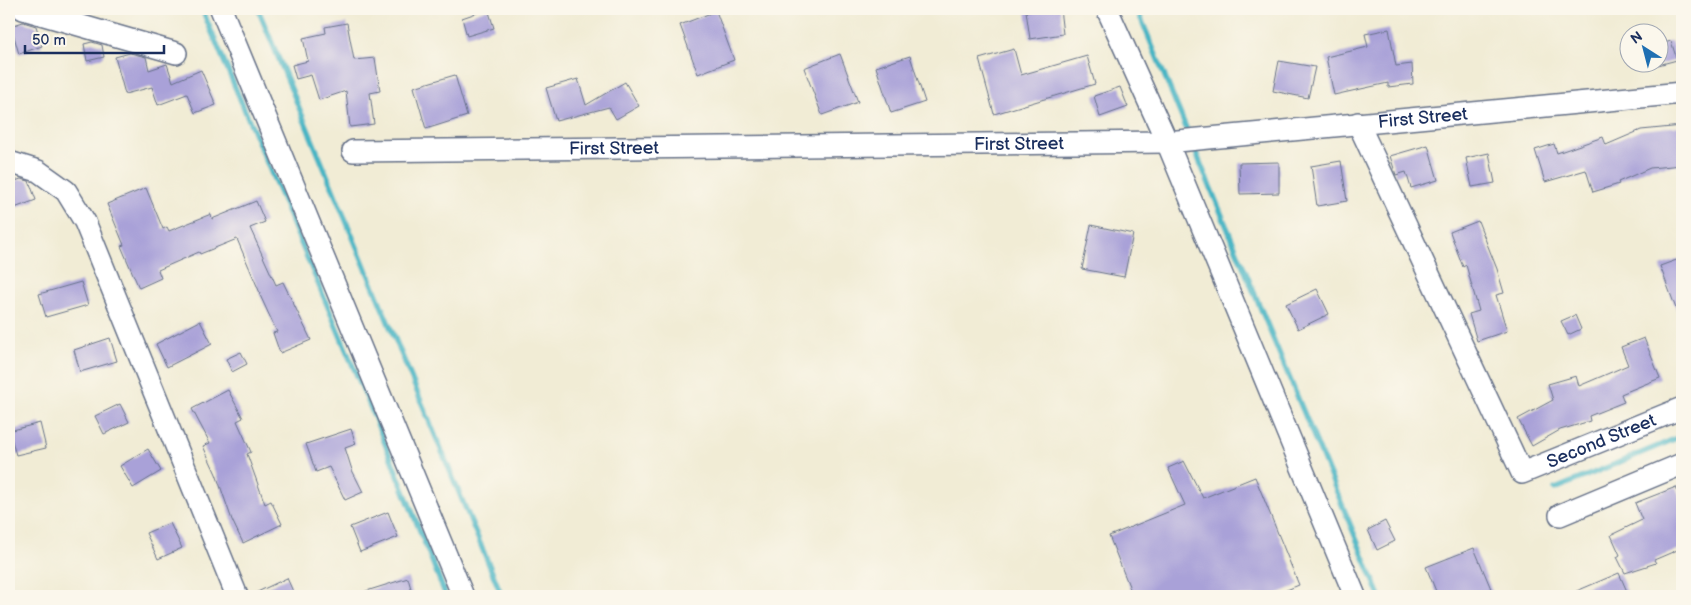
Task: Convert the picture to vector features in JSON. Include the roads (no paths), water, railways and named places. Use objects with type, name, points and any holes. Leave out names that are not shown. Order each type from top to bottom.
[{"type":"street","points":[[23,9],[176,53]]},
{"type":"street","points":[[221,9],[463,596]]},
{"type":"street","points":[[1108,9],[1167,142],[1355,596]]},
{"type":"street","name":"First Street","points":[[353,151],[1167,142],[1682,93]]},
{"type":"street","name":"Second Street","points":[[1358,123],[1522,473],[1682,408]]},
{"type":"street","points":[[9,162],[38,171],[66,191],[85,222],[237,596]]},
{"type":"street","points":[[1560,515],[1682,464]]},
{"type":"waterway","points":[[202,9],[372,411],[446,596]]},
{"type":"waterway","points":[[258,9],[502,596]]},
{"type":"waterway","points":[[1137,9],[1189,135]]},
{"type":"waterway","points":[[1192,143],[1380,596]]},
{"type":"waterway","points":[[1555,489],[1682,436]]}]
